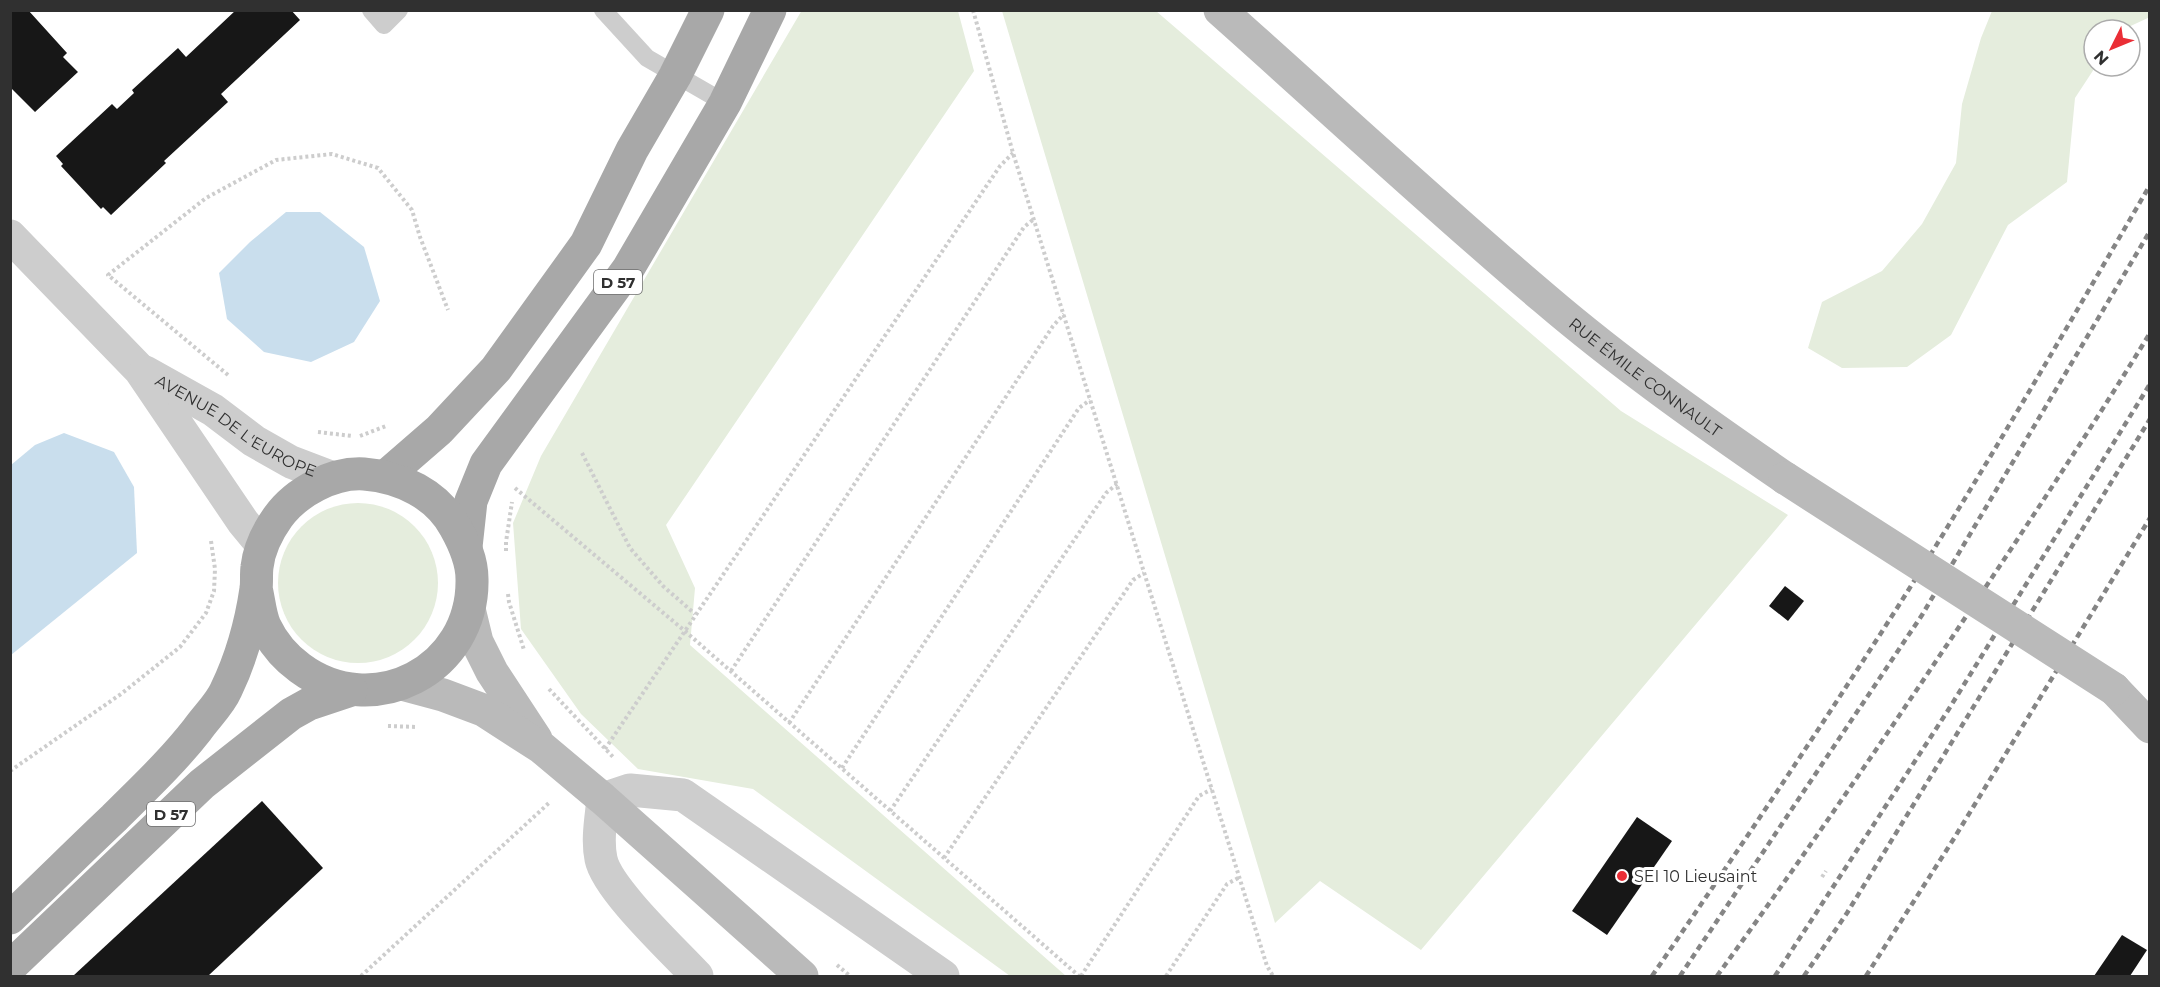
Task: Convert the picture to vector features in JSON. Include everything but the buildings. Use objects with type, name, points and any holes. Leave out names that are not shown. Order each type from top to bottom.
[{"type":"main road","name":"D 57","points":[[386,476],[439,430],[496,369],[586,243],[708,10]]},
{"type":"main road","name":"D 57","points":[[466,547],[471,501],[486,464],[628,269],[725,103],[770,10]]},
{"type":"main road","points":[[360,474],[386,476],[421,490],[449,514],[466,547],[472,577],[470,609],[456,640],[433,666],[402,684],[377,690],[351,690],[315,679],[285,657],[265,625],[256,588],[257,566],[262,545],[279,515],[303,492],[333,478],[360,474]]},
{"type":"main road","name":"D 57","points":[[10,918],[176,758],[225,693],[243,647],[256,588]]},
{"type":"main road","name":"D 57","points":[[10,967],[202,784],[291,714],[309,704],[351,690]]},
{"type":"street","name":"RUE ÉMILE CONNAULT","points":[[1220,10],[1544,298],[1623,362],[1698,418],[1785,478],[2150,711]]},
{"type":"street","name":"AVENUE DE L'EUROPE","points":[[10,236],[140,369],[243,522],[262,545]]},
{"type":"street","name":"AVENUE DE L'EUROPE","points":[[140,369],[213,410],[254,441],[291,462],[333,478]]},
{"type":"street","points":[[470,609],[477,642],[492,672],[542,748]]},
{"type":"street","points":[[402,684],[443,695],[483,710],[542,748],[603,799],[802,976]]},
{"type":"street","name":"RUE ÉMILE CONNAULT","points":[[2114,689],[2150,727]]},
{"type":"street","points":[[603,799],[630,790],[683,795],[943,976]]},
{"type":"street","points":[[603,799],[599,843],[605,872],[622,895],[697,976]]},
{"type":"lane","points":[[371,10],[384,25],[399,10]]},
{"type":"lane","points":[[603,10],[647,58],[725,103]]},
{"type":"path","points":[[973,10],[1013,153],[1267,966],[1273,976]]},
{"type":"path","points":[[605,749],[686,632],[694,614],[994,176],[1013,153]]},
{"type":"path","points":[[234,380],[108,276],[206,198],[276,160],[332,154],[378,168],[412,210],[448,310]]},
{"type":"path","points":[[731,671],[1024,228],[1034,219]]},
{"type":"path","points":[[789,723],[1053,326],[1064,314]]},
{"type":"path","points":[[842,768],[1079,408],[1090,400]]},
{"type":"path","points":[[312,431],[359,437],[395,420]]},
{"type":"path","points":[[582,453],[630,548],[663,586],[694,614]]},
{"type":"path","points":[[890,811],[1106,493],[1117,484]]},
{"type":"path","points":[[507,562],[506,542],[514,488],[686,632],[1080,976],[1199,796],[1212,789]]},
{"type":"path","points":[[10,771],[121,694],[180,647],[206,613],[214,591],[215,568],[210,534]]},
{"type":"path","points":[[944,858],[1133,580],[1144,573]]},
{"type":"path","points":[[508,592],[509,602],[529,658]]},
{"type":"path","points":[[544,684],[605,749],[633,775],[645,791]]},
{"type":"path","points":[[377,725],[420,728]]},
{"type":"path","points":[[542,794],[558,806]]},
{"type":"path","points":[[361,976],[551,801]]},
{"type":"path","points":[[1822,877],[1826,871]]},
{"type":"path","points":[[1166,976],[1227,884],[1240,877]]},
{"type":"green space","points":[[802,10],[958,11],[974,71],[666,525],[695,588],[690,645],[1066,976],[1010,976],[753,789],[638,769],[581,714],[521,629],[513,523],[541,456]]},
{"type":"green space","points":[[2149,10],[2150,17],[2142,21],[2142,18],[2082,18],[2082,78],[2088,78],[2075,98],[2067,182],[2008,225],[1951,335],[1907,367],[1842,368],[1808,348],[1822,302],[1882,271],[1922,224],[1956,163],[1962,104],[1981,38],[1992,11]]},
{"type":"green space","points":[[1002,11],[1156,11],[1621,411],[1788,515],[1421,950],[1320,881],[1275,923]]},
{"type":"green space","points":[[358,503],[388,510],[402,517],[414,527],[424,539],[431,553],[438,583],[431,613],[424,627],[414,639],[402,649],[388,656],[358,663],[328,656],[314,649],[302,639],[292,627],[285,613],[278,583],[285,553],[292,539],[302,527],[314,517],[328,510]]},
{"type":"water","points":[[286,212],[320,212],[364,247],[380,301],[354,342],[311,362],[264,352],[227,319],[219,273],[250,242]]},
{"type":"water","points":[[64,433],[114,452],[134,487],[137,553],[11,655],[11,465],[35,445]]},
{"type":"railway","points":[[1652,976],[1777,792],[1899,605],[1995,449],[2150,185]]},
{"type":"railway","points":[[1680,976],[1922,615],[2150,231]]},
{"type":"railway","points":[[1717,976],[1921,684],[2070,459],[2150,333]]},
{"type":"railway","points":[[1775,976],[1947,712],[2150,384]]},
{"type":"railway","points":[[1804,976],[1847,913],[2150,419]]},
{"type":"railway","points":[[1866,976],[1953,840],[2150,518]]},
{"type":"place","name":"SEI 10 Lieusaint","points":[[1622,876]]}]
